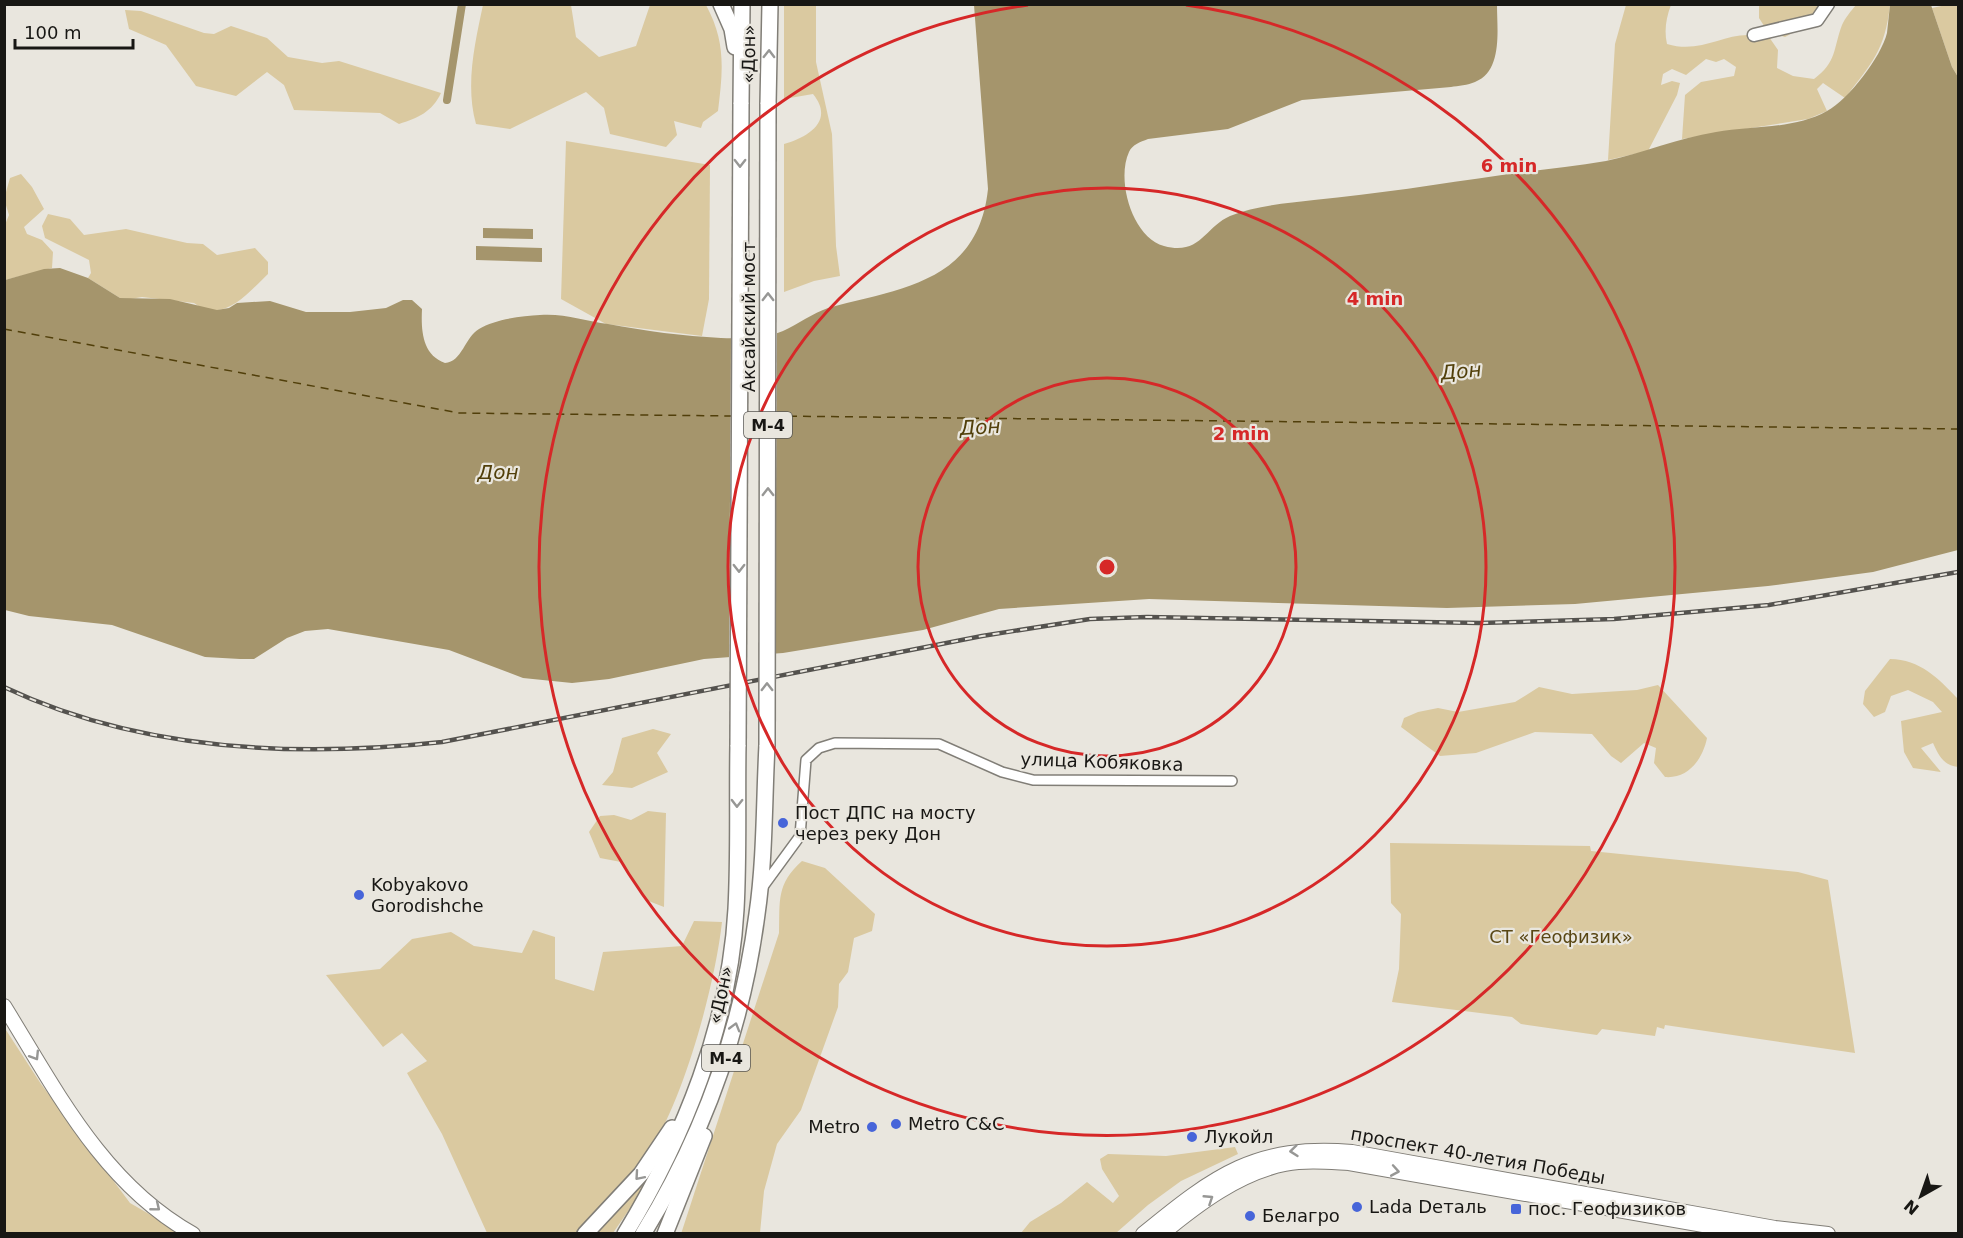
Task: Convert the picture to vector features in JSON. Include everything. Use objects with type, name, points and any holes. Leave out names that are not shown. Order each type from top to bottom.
[{"type":"main road","points":[[721,4],[732,29],[741,67]]},
{"type":"main road","name":"«Дон»","points":[[741,104],[742,4]]},
{"type":"main road","name":"«Дон»","points":[[768,104],[770,4]]},
{"type":"main road","name":"Аксайский мост","points":[[738,745],[741,104]]},
{"type":"main road","name":"Аксайский мост","points":[[767,745],[768,104]]},
{"type":"main road","name":"«Дон»","points":[[625,1233],[669,1155],[720,1014],[736,911],[738,745]]},
{"type":"main road","name":"«Дон»","points":[[643,1233],[666,1197],[721,1077],[738,1017],[759,893],[767,745]]},
{"type":"main road","points":[[4,1006],[96,1149],[128,1184],[159,1211],[193,1233]]},
{"type":"main road","points":[[585,1233],[641,1174],[661,1147],[707,1052]]},
{"type":"main road","points":[[665,1233],[720,1093],[721,1077]]},
{"type":"main road","name":"проспект 40-летия Победы","points":[[1143,1233],[1182,1202],[1221,1176],[1282,1152],[1320,1155],[1363,1154],[1775,1227],[1828,1233]]},
{"type":"main road","name":"проспект 40-летия Победы","points":[[1162,1233],[1189,1212],[1246,1178],[1284,1164],[1320,1155],[1349,1163],[1754,1233]]},
{"type":"street","points":[[1754,35],[1817,20],[1828,4]]},
{"type":"street","name":"улица Кобяковка","points":[[759,893],[800,836],[806,760],[819,748],[835,743],[939,744],[1002,772],[1027,779],[1232,781]]},
{"type":"green space","points":[[483,5],[571,5],[576,37],[599,57],[636,46],[650,5],[706,5],[720,44],[722,69],[718,111],[703,122],[701,128],[674,121],[677,135],[666,147],[610,134],[604,108],[586,92],[510,129],[476,124],[471,79],[474,49]]},
{"type":"green space","points":[[784,5],[816,5],[816,62],[832,134],[836,246],[840,276],[814,281],[784,292],[784,144],[810,132],[820,120],[821,112],[813,94],[784,99]]},
{"type":"green space","points":[[1626,5],[1671,5],[1666,25],[1667,44],[1690,47],[1730,37],[1752,35],[1769,37],[1778,50],[1777,68],[1793,76],[1814,79],[1831,61],[1842,25],[1856,5],[1890,5],[1881,45],[1863,75],[1845,98],[1823,83],[1817,89],[1827,111],[1808,119],[1682,139],[1685,95],[1701,82],[1734,76],[1736,67],[1724,59],[1716,62],[1706,59],[1686,75],[1672,69],[1663,74],[1661,85],[1672,81],[1680,83],[1677,95],[1648,151],[1608,160],[1615,44]]},
{"type":"green space","points":[[1759,5],[1823,5],[1817,9],[1817,20],[1785,37],[1768,32],[1759,18]]},
{"type":"green space","points":[[1958,5],[1958,77],[1952,67],[1932,8]]},
{"type":"green space","points":[[125,10],[141,11],[204,33],[214,34],[231,26],[267,38],[288,57],[322,63],[339,61],[441,93],[424,113],[399,124],[380,113],[294,110],[284,85],[267,72],[236,96],[196,86],[166,45],[129,29]]},
{"type":"green space","points":[[566,141],[710,165],[709,299],[702,336],[606,324],[561,299]]},
{"type":"green space","points":[[21,174],[32,187],[44,209],[24,227],[27,234],[42,240],[53,252],[52,268],[5,280],[4,227],[9,215],[4,199],[10,178]]},
{"type":"green space","points":[[48,214],[70,219],[84,235],[126,229],[187,243],[203,244],[217,255],[255,248],[268,262],[268,274],[243,297],[225,309],[205,309],[194,303],[142,297],[120,298],[88,278],[91,273],[89,260],[45,238],[42,226]]},
{"type":"green space","points":[[1890,659],[1911,662],[1920,666],[1958,699],[1958,767],[1942,759],[1933,743],[1921,748],[1941,772],[1913,768],[1904,752],[1901,721],[1942,712],[1933,702],[1908,690],[1891,696],[1885,712],[1874,717],[1863,704],[1865,691]]},
{"type":"green space","points":[[1658,685],[1707,738],[1694,766],[1674,777],[1665,777],[1654,763],[1656,748],[1644,743],[1621,763],[1611,756],[1592,734],[1535,732],[1476,753],[1440,756],[1401,727],[1404,718],[1418,712],[1438,708],[1458,712],[1515,702],[1539,687],[1572,694],[1637,690]]},
{"type":"green space","points":[[653,729],[671,734],[657,753],[668,772],[632,788],[602,785],[613,772],[622,738]]},
{"type":"green space","points":[[648,811],[666,813],[664,907],[646,900],[621,862],[600,858],[589,832],[600,816],[614,815],[631,820]]},
{"type":"green space","name":"СТ «Геофизик»","points":[[1390,843],[1590,846],[1591,851],[1798,872],[1828,880],[1855,1053],[1665,1025],[1664,1029],[1657,1027],[1655,1036],[1602,1029],[1597,1035],[1521,1024],[1512,1017],[1392,1002],[1399,969],[1401,914],[1391,903]]},
{"type":"green space","points":[[802,861],[825,868],[875,914],[872,931],[854,938],[848,972],[839,984],[838,1007],[801,1110],[777,1144],[764,1191],[760,1233],[681,1234],[779,933],[781,894],[788,877]]},
{"type":"green space","points":[[694,921],[722,922],[713,976],[687,1070],[664,1126],[651,1149],[617,1193],[579,1233],[487,1233],[442,1134],[407,1073],[427,1061],[402,1033],[383,1047],[326,975],[380,969],[412,939],[451,932],[474,946],[522,953],[533,930],[555,937],[555,979],[594,991],[603,952],[682,946]]},
{"type":"green space","points":[[4,1027],[41,1084],[130,1203],[182,1233],[5,1233]]},
{"type":"green space","points":[[1235,1147],[1238,1154],[1181,1181],[1148,1205],[1116,1233],[1021,1233],[1030,1222],[1061,1203],[1087,1182],[1113,1203],[1119,1196],[1102,1169],[1100,1159],[1108,1154],[1166,1156]]},
{"type":"green space","points":[[648,1176],[648,1182],[613,1233],[593,1234]]},
{"type":"water","name":"Дон","points":[[974,5],[1497,5],[1494,59],[1484,77],[1475,82],[1451,87],[1302,100],[1228,129],[1148,139],[1134,146],[1125,164],[1124,177],[1135,220],[1153,241],[1176,248],[1194,244],[1230,216],[1260,207],[1606,161],[1702,135],[1787,124],[1815,117],[1845,97],[1871,65],[1884,43],[1890,5],[1931,5],[1952,67],[1958,77],[1958,550],[1873,572],[1768,586],[1575,604],[1447,608],[1149,599],[999,609],[923,630],[783,653],[704,659],[609,679],[572,683],[523,678],[449,650],[328,629],[305,631],[287,638],[254,659],[205,657],[112,625],[29,616],[5,610],[5,280],[44,269],[60,268],[88,278],[120,298],[170,299],[217,310],[229,308],[237,303],[270,301],[306,312],[350,312],[386,308],[403,300],[412,300],[422,309],[424,341],[427,348],[437,359],[445,363],[451,362],[460,354],[479,329],[501,320],[533,315],[566,316],[678,335],[744,338],[776,333],[828,308],[908,286],[932,276],[952,263],[969,244],[981,220],[988,189]]},
{"type":"water","points":[[483,228],[533,229],[533,239],[483,238]]},
{"type":"water","points":[[476,246],[542,248],[542,262],[476,260]]},
{"type":"pier","points":[[777,330],[775,657],[729,661],[731,334]]},
{"type":"waterway","points":[[447,100],[462,4]]},
{"type":"ferry route","points":[[4,329],[459,413],[734,416]]},
{"type":"ferry route","points":[[748,416],[761,416]]},
{"type":"ferry route","points":[[775,416],[1958,429]]},
{"type":"railway","points":[[4,687],[56,708],[109,725],[163,737],[275,749],[387,747],[442,742],[982,636],[1090,619],[1147,617],[1480,623],[1614,619],[1769,605],[1958,572]]},
{"type":"place","name":"Пост ДПС на мосту через реку Дон","points":[[783,823]]},
{"type":"place","name":"Kobyakovo Gorodishche","points":[[359,895]]},
{"type":"place","name":"Metro C&C","points":[[896,1124]]},
{"type":"place","name":"Metro","points":[[872,1127]]},
{"type":"place","name":"Лукойл","points":[[1192,1137]]},
{"type":"place","name":"Lada Dеталь","points":[[1357,1207]]},
{"type":"place","name":"пос. Геофизиков","points":[[1516,1209]]},
{"type":"place","name":"Белагро","points":[[1250,1216]]}]
